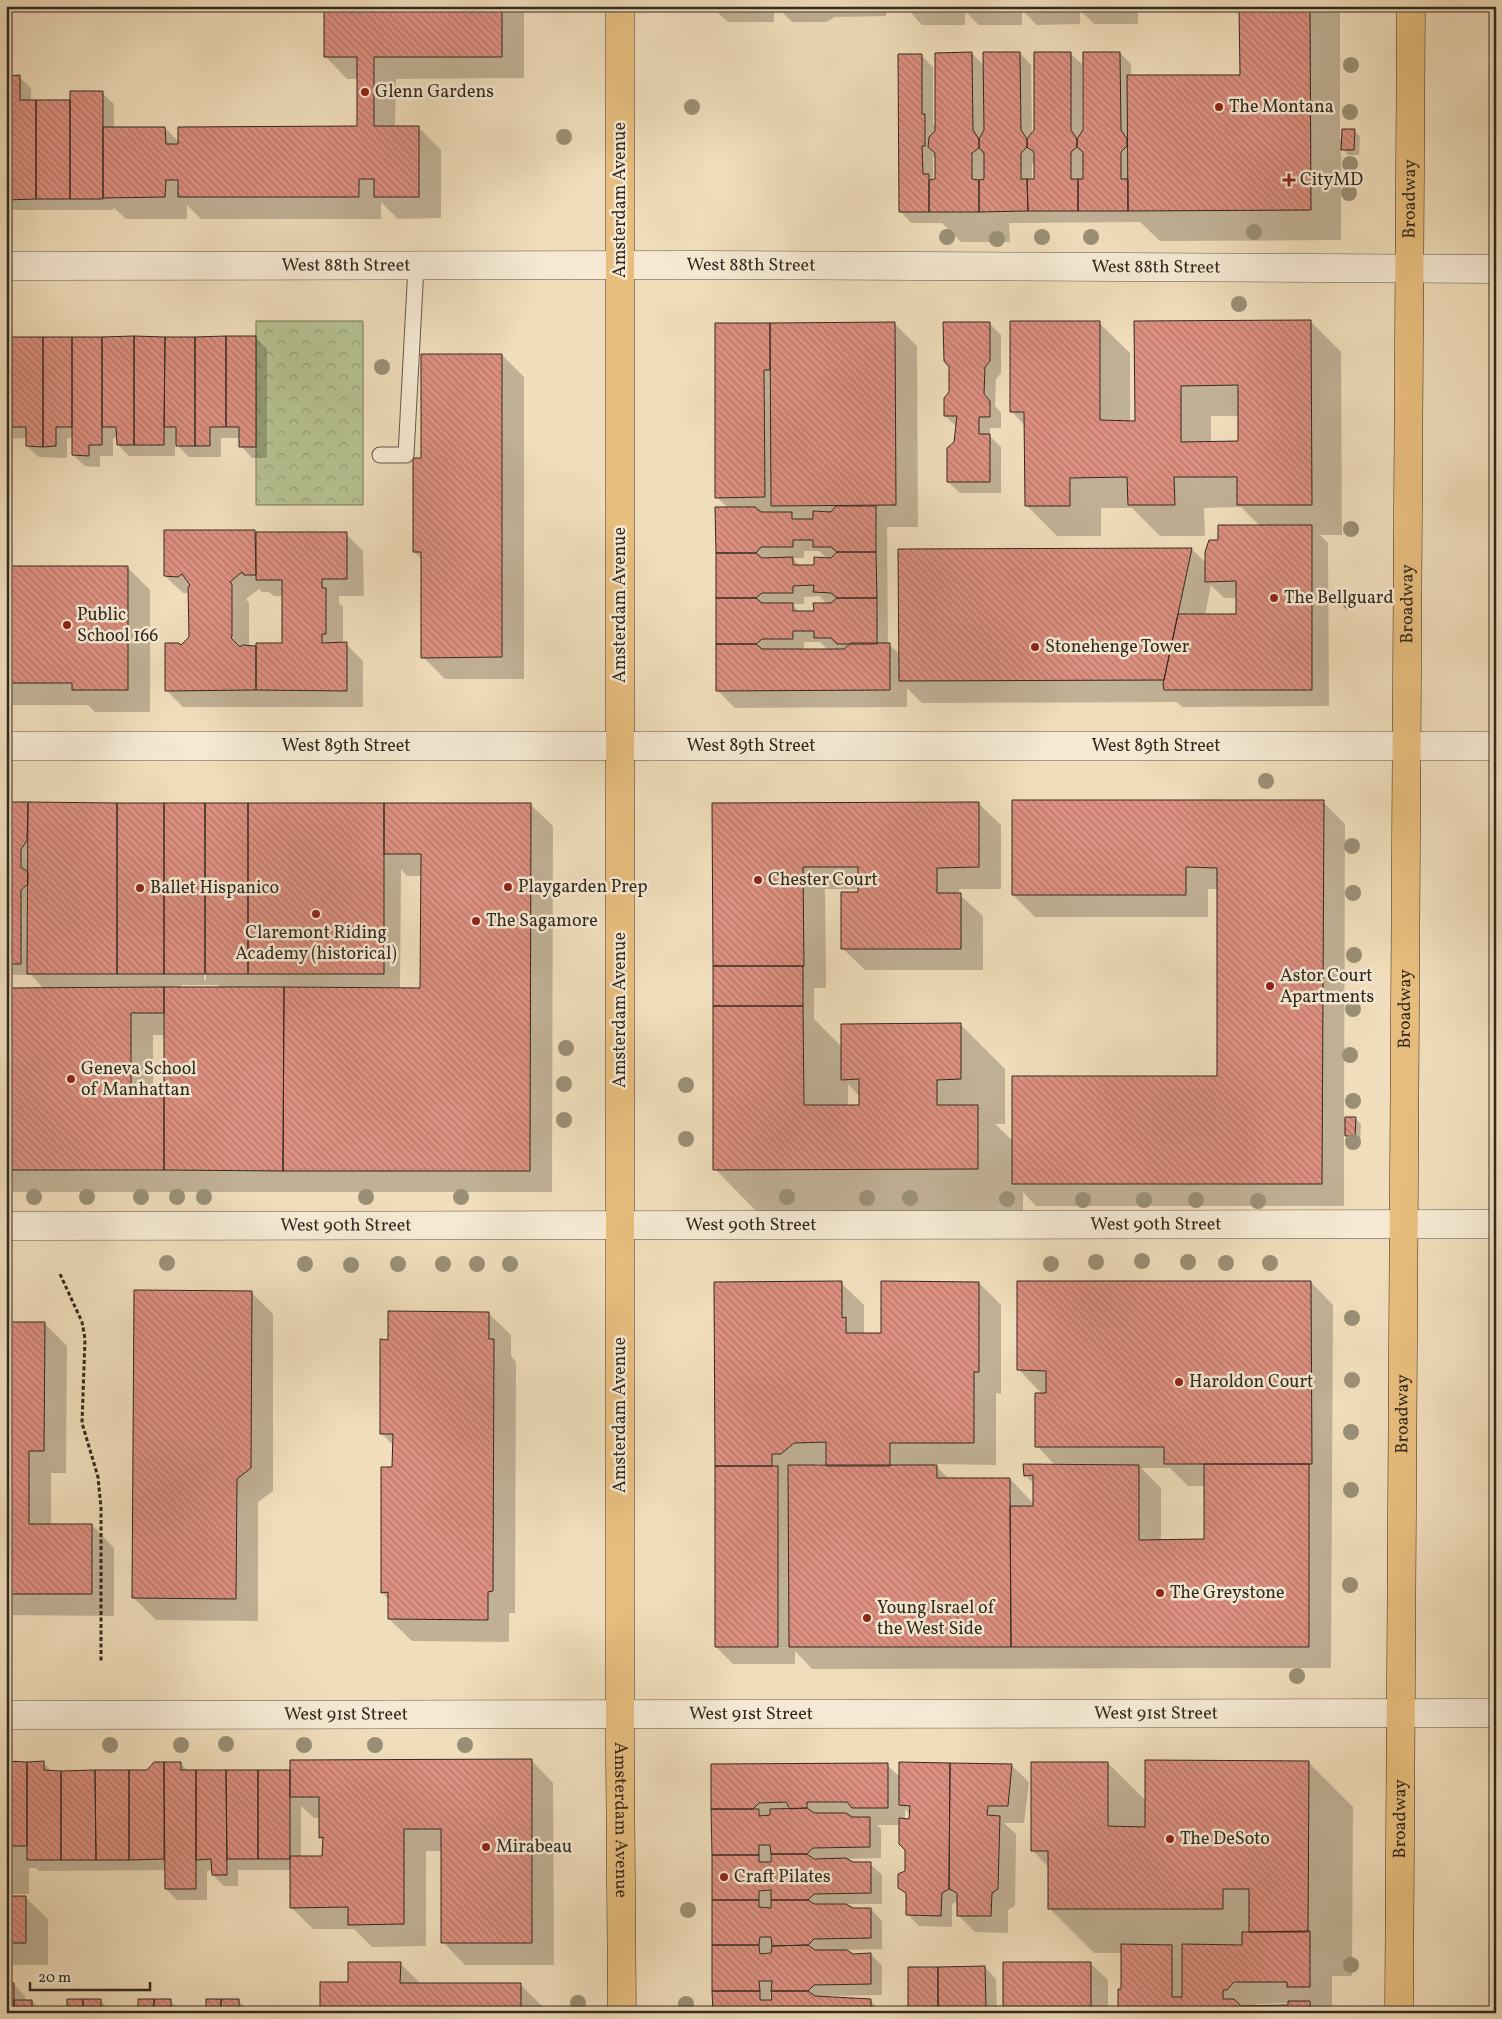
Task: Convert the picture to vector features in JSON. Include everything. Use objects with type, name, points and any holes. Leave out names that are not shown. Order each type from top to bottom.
[{"type":"main road","name":"Amsterdam Avenue","points":[[620,6],[620,1715],[622,2013]]},
{"type":"main road","name":"Broadway","points":[[1399,2013],[1411,6]]},
{"type":"street","name":"West 88th Street","points":[[6,266],[1496,269]]},
{"type":"street","name":"West 89th Street","points":[[6,746],[1496,746]]},
{"type":"street","name":"West 90th Street","points":[[6,1226],[1496,1224]]},
{"type":"street","name":"West 91st Street","points":[[6,1715],[1496,1713]]},
{"type":"lane","points":[[380,455],[406,454],[416,266]]},
{"type":"path","points":[[60,1274],[82,1322],[85,1340],[82,1423],[98,1477],[101,1508],[102,1662]]},
{"type":"green space","points":[[256,321],[363,321],[363,505],[256,505]]},
{"type":"building","name":"Glenn Gardens","points":[[324,6],[502,6],[502,57],[374,57],[374,126],[419,126],[419,197],[374,197],[374,179],[359,179],[359,197],[178,197],[178,180],[166,180],[165,197],[103,198],[103,127],[165,127],[166,144],[178,144],[178,127],[357,126],[357,57],[324,57]]},
{"type":"building","points":[[715,6],[763,6],[763,11],[715,11]]},
{"type":"building","points":[[779,6],[822,6],[815,11],[779,11]]},
{"type":"building","points":[[904,6],[949,6],[949,8],[904,8]]},
{"type":"building","points":[[961,6],[1006,6],[1006,8],[961,9]]},
{"type":"building","points":[[1019,6],[1063,6],[1063,8],[1019,8]]},
{"type":"building","points":[[1121,6],[1121,8],[1076,7]]},
{"type":"building","name":"The Montana","points":[[1239,6],[1310,6],[1311,210],[1128,211],[1127,75],[1240,75]]},
{"type":"building","points":[[972,52],[973,130],[979,139],[979,148],[972,153],[972,179],[979,180],[979,212],[929,212],[929,180],[935,179],[935,153],[928,147],[929,137],[935,131],[935,53]]},
{"type":"building","points":[[983,52],[1020,52],[1021,130],[1027,139],[1027,147],[1021,153],[1021,179],[1027,179],[1028,211],[979,212],[979,180],[984,179],[984,153],[979,148],[979,139],[984,130]]},
{"type":"building","points":[[1034,52],[1071,52],[1071,130],[1077,139],[1077,147],[1071,152],[1071,179],[1078,179],[1078,211],[1028,211],[1027,179],[1034,179],[1034,152],[1027,147],[1027,139],[1034,130]]},
{"type":"building","points":[[1083,52],[1120,52],[1121,130],[1127,139],[1127,146],[1121,152],[1121,179],[1128,179],[1128,211],[1078,211],[1078,179],[1083,179],[1083,152],[1077,147],[1077,139],[1083,130]]},
{"type":"building","points":[[898,54],[922,54],[922,114],[925,114],[925,146],[922,146],[923,174],[929,174],[929,212],[899,212]]},
{"type":"building","points":[[20,75],[20,100],[36,100],[36,199],[6,200],[6,76]]},
{"type":"building","points":[[70,91],[103,91],[103,199],[70,199]]},
{"type":"building","points":[[36,100],[70,100],[70,199],[36,199]]},
{"type":"building","points":[[1342,129],[1355,129],[1354,150],[1341,150]]},
{"type":"building","points":[[1311,320],[1312,505],[1237,505],[1237,477],[1174,477],[1175,505],[1128,505],[1127,477],[1070,478],[1070,506],[1025,506],[1024,412],[1010,412],[1010,321],[1100,321],[1100,420],[1135,421],[1134,321]],"holes":[[[1238,385],[1238,441],[1181,442],[1181,386]]]},
{"type":"building","points":[[895,322],[896,505],[771,506],[770,323]]},
{"type":"building","points":[[943,322],[990,322],[990,361],[985,367],[984,394],[990,401],[990,417],[979,417],[979,434],[990,434],[990,482],[947,482],[947,448],[954,442],[957,416],[944,416],[944,398],[949,392],[949,367],[944,361]]},
{"type":"building","points":[[715,323],[770,323],[770,370],[764,370],[765,497],[715,498]]},
{"type":"building","points":[[134,336],[134,445],[117,445],[116,427],[102,427],[102,337]]},
{"type":"building","points":[[134,336],[165,337],[164,445],[134,445]]},
{"type":"building","points":[[226,336],[226,427],[210,427],[210,446],[195,446],[195,337]]},
{"type":"building","points":[[226,336],[256,336],[256,447],[239,447],[239,427],[226,427]]},
{"type":"building","points":[[6,337],[12,337],[12,427],[6,427]]},
{"type":"building","points":[[12,337],[43,337],[43,447],[26,446],[26,427],[12,427]]},
{"type":"building","points":[[43,337],[72,337],[72,427],[56,427],[56,446],[43,447]]},
{"type":"building","points":[[72,337],[102,337],[102,445],[89,445],[89,456],[72,455]]},
{"type":"building","points":[[165,337],[195,337],[195,446],[176,446],[176,427],[164,427]]},
{"type":"building","points":[[421,354],[502,354],[502,657],[421,658],[421,552],[413,552],[413,458],[421,458]]},
{"type":"building","points":[[836,506],[876,506],[876,552],[837,552],[831,547],[813,547],[813,540],[793,540],[793,547],[761,547],[756,553],[716,553],[715,507],[755,507],[761,512],[792,512],[792,519],[813,519],[813,511],[831,512]]},
{"type":"building","name":"The Bellguard","points":[[1218,525],[1312,525],[1312,690],[1164,690],[1163,684],[1178,614],[1236,614],[1236,581],[1205,582],[1205,552],[1209,540],[1218,540]]},
{"type":"building","points":[[164,530],[255,530],[256,575],[244,575],[242,572],[230,582],[232,584],[231,638],[240,647],[242,645],[256,646],[256,690],[165,691],[165,643],[179,643],[181,645],[189,637],[188,587],[190,585],[182,574],[178,577],[164,576]]},
{"type":"building","points":[[256,532],[347,532],[347,579],[322,579],[322,588],[326,588],[326,634],[322,634],[322,643],[347,642],[347,691],[256,690],[256,643],[282,643],[282,580],[256,580]]},
{"type":"building","name":"Stonehenge Tower","points":[[1192,548],[1164,680],[899,681],[898,549]]},
{"type":"building","points":[[837,552],[876,552],[877,598],[837,598],[831,593],[813,592],[814,585],[793,586],[793,593],[762,593],[756,598],[716,598],[716,553],[756,553],[762,558],[793,557],[793,565],[814,565],[814,557],[831,558]]},
{"type":"building","name":"Public School 166","points":[[6,566],[128,566],[128,690],[72,690],[72,683],[6,683]]},
{"type":"building","points":[[716,598],[756,598],[762,603],[793,603],[793,611],[814,611],[813,603],[831,603],[837,598],[877,598],[877,644],[837,644],[831,638],[814,638],[814,631],[793,631],[793,639],[762,639],[756,644],[716,644]]},
{"type":"building","points":[[851,643],[890,643],[890,690],[716,691],[716,644],[756,644],[762,649],[844,649]]},
{"type":"building","name":"Astor Court Apartments","points":[[1012,800],[1324,800],[1322,1184],[1012,1184],[1012,1076],[1217,1076],[1217,868],[1186,867],[1186,895],[1012,895]]},
{"type":"building","points":[[6,802],[28,802],[27,841],[21,849],[21,867],[28,872],[28,884],[21,890],[21,964],[6,964]]},
{"type":"building","points":[[28,802],[117,803],[117,974],[27,974]]},
{"type":"building","name":"Chester Court","points":[[979,802],[979,867],[937,868],[937,893],[961,893],[961,949],[841,949],[841,892],[858,892],[858,867],[803,867],[804,966],[713,966],[712,803]]},
{"type":"building","name":"Ballet Hispanico","points":[[117,803],[164,803],[164,974],[117,974]]},
{"type":"building","points":[[164,803],[205,803],[205,974],[164,974]]},
{"type":"building","points":[[205,803],[248,803],[248,974],[205,974]]},
{"type":"building","name":"Claremont Riding Academy (historical)","points":[[248,803],[384,803],[384,974],[248,974]]},
{"type":"building","name":"The Sagamore","points":[[384,803],[531,803],[530,1171],[283,1171],[284,987],[420,988],[421,854],[384,854]]},
{"type":"building","points":[[713,966],[803,966],[803,1006],[713,1006]]},
{"type":"building","name":"Geneva School of Manhattan","points":[[164,987],[164,1013],[131,1013],[131,1094],[164,1094],[164,1170],[6,1170],[6,1085],[11,1085],[11,1013],[6,1013],[6,988]]},
{"type":"building","points":[[164,987],[284,987],[283,1171],[164,1170]]},
{"type":"building","points":[[713,1006],[803,1006],[804,1105],[859,1105],[859,1079],[841,1080],[841,1024],[961,1023],[961,1079],[937,1080],[937,1105],[978,1105],[978,1169],[713,1170]]},
{"type":"building","points":[[1345,1117],[1356,1117],[1355,1136],[1345,1136]]},
{"type":"building","points":[[842,1281],[842,1318],[846,1317],[846,1333],[881,1333],[881,1281],[979,1282],[979,1372],[974,1372],[974,1443],[890,1443],[890,1466],[826,1466],[826,1442],[794,1443],[781,1454],[772,1454],[772,1466],[715,1466],[714,1282]]},
{"type":"building","name":"Haroldon Court","points":[[1017,1281],[1311,1281],[1312,1464],[1164,1464],[1164,1447],[1035,1447],[1035,1393],[1046,1393],[1046,1371],[1017,1370]]},
{"type":"building","points":[[134,1290],[252,1291],[251,1468],[237,1479],[236,1599],[132,1598]]},
{"type":"building","points":[[388,1311],[489,1312],[489,1339],[494,1339],[493,1591],[488,1592],[488,1620],[388,1619],[388,1592],[381,1593],[381,1467],[392,1467],[393,1434],[380,1434],[380,1339],[388,1340]]},
{"type":"building","points":[[6,1322],[45,1322],[44,1451],[29,1451],[29,1524],[92,1524],[92,1594],[6,1594]]},
{"type":"building","name":"The Greystone","points":[[1023,1464],[1139,1465],[1139,1540],[1204,1539],[1204,1464],[1309,1464],[1309,1647],[1011,1647],[1010,1506],[1033,1506],[1033,1475],[1024,1476]]},
{"type":"building","points":[[788,1465],[937,1465],[937,1478],[1010,1478],[1011,1647],[789,1647]]},
{"type":"building","points":[[715,1466],[778,1466],[778,1647],[715,1647]]},
{"type":"building","name":"Mirabeau","points":[[532,1759],[532,1943],[441,1943],[441,1829],[404,1829],[404,1924],[348,1925],[348,1907],[290,1908],[290,1856],[322,1856],[323,1837],[319,1838],[319,1797],[290,1797],[290,1760]]},
{"type":"building","name":"The DeSoto","points":[[1145,1760],[1309,1761],[1308,1932],[1249,1932],[1249,1889],[1223,1889],[1223,1909],[1048,1909],[1048,1851],[1031,1851],[1031,1762],[1108,1762],[1108,1826],[1145,1827]]},
{"type":"building","points":[[6,1761],[27,1762],[27,1846],[7,1846],[7,1872]]},
{"type":"building","points":[[44,1761],[44,1770],[61,1771],[61,1860],[27,1860],[27,1762]]},
{"type":"building","points":[[154,1762],[164,1762],[164,1859],[129,1860],[129,1770],[147,1770]]},
{"type":"building","points":[[164,1762],[181,1762],[181,1770],[196,1770],[196,1889],[165,1889]]},
{"type":"building","points":[[899,1762],[950,1763],[949,1889],[942,1893],[941,1916],[906,1915],[906,1893],[898,1888],[898,1874],[905,1871],[905,1850],[899,1844],[899,1818],[909,1819],[910,1806],[899,1805]]},
{"type":"building","points":[[888,1763],[888,1808],[852,1808],[847,1802],[807,1802],[807,1808],[790,1809],[786,1802],[759,1803],[753,1809],[711,1809],[711,1764]]},
{"type":"building","points":[[950,1763],[1012,1764],[1008,1806],[988,1806],[987,1815],[1000,1816],[998,1889],[992,1893],[991,1916],[957,1916],[957,1893],[949,1889]]},
{"type":"building","points":[[95,1770],[96,1860],[61,1860],[61,1771]]},
{"type":"building","points":[[95,1770],[129,1770],[129,1860],[96,1860]]},
{"type":"building","points":[[196,1770],[226,1770],[227,1875],[212,1875],[211,1859],[196,1860]]},
{"type":"building","points":[[226,1770],[258,1770],[258,1859],[227,1859]]},
{"type":"building","points":[[258,1770],[290,1770],[290,1859],[258,1859]]},
{"type":"building","points":[[807,1808],[814,1813],[846,1813],[852,1817],[870,1817],[870,1847],[813,1848],[807,1854],[771,1854],[770,1845],[759,1845],[759,1855],[712,1855],[711,1809],[759,1809],[759,1816],[770,1815],[770,1809]]},
{"type":"building","points":[[771,1854],[807,1854],[814,1859],[846,1858],[853,1862],[871,1862],[871,1893],[814,1894],[808,1900],[771,1900],[771,1890],[759,1891],[759,1900],[712,1900],[712,1855],[759,1855],[759,1862],[771,1862]]},
{"type":"building","points":[[6,1896],[26,1896],[26,1943],[6,1943]]},
{"type":"building","points":[[712,1900],[759,1900],[759,1907],[771,1908],[771,1900],[808,1900],[814,1904],[846,1904],[853,1908],[871,1908],[871,1938],[814,1939],[808,1945],[772,1946],[771,1937],[760,1937],[759,1945],[712,1945]]},
{"type":"building","points":[[1310,1931],[1310,1987],[1287,1987],[1287,1982],[1234,1982],[1227,1990],[1223,1990],[1223,1999],[1234,1999],[1241,2006],[1288,2005],[1288,2001],[1310,2001],[1311,2013],[1118,2013],[1118,1989],[1121,1989],[1121,1944],[1172,1945],[1172,1997],[1182,1997],[1182,1944],[1242,1945],[1242,1932]]},
{"type":"building","points":[[712,1945],[759,1945],[760,1954],[771,1953],[772,1946],[808,1945],[815,1950],[847,1950],[853,1954],[871,1953],[871,1984],[814,1985],[808,1991],[771,1991],[772,1981],[759,1981],[760,1991],[712,1991]]},
{"type":"building","points":[[348,1962],[401,1962],[400,1983],[521,1983],[521,2013],[320,2013],[320,1982],[348,1982]]},
{"type":"building","points":[[1003,1962],[1091,1962],[1091,2013],[1003,2013]]},
{"type":"building","points":[[985,1966],[986,2009],[972,2009],[972,2013],[938,2013],[938,1967]]},
{"type":"building","points":[[908,1967],[938,1967],[938,2013],[908,2013]]},
{"type":"building","points":[[6,1983],[14,1983],[14,2013],[6,2013]]},
{"type":"building","points":[[712,1991],[760,1991],[760,2000],[772,2000],[771,1991],[808,1991],[815,1996],[871,1999],[871,2013],[713,2013]]},
{"type":"building","points":[[67,1999],[83,1999],[83,2013],[67,2013]]},
{"type":"building","points":[[83,1999],[101,1999],[101,2013],[83,2013]]},
{"type":"building","points":[[138,1999],[154,1999],[154,2013],[138,2013]]},
{"type":"building","points":[[154,1999],[171,1999],[171,2013],[154,2013]]},
{"type":"building","points":[[206,1999],[221,1999],[221,2013],[206,2013]]},
{"type":"building","points":[[221,1999],[239,1999],[239,2013],[221,2013]]},
{"type":"building","points":[[14,2000],[32,2000],[32,2013],[14,2013]]},
{"type":"place","name":"Glenn Gardens","points":[[365,92]]},
{"type":"place","name":"The Montana","points":[[1219,107]]},
{"type":"place","name":"CityMD","points":[[1289,180]]},
{"type":"place","name":"The Bellguard","points":[[1274,598]]},
{"type":"place","name":"Public School 166","points":[[67,625]]},
{"type":"place","name":"Stonehenge Tower","points":[[1035,647]]},
{"type":"place","name":"Chester Court","points":[[758,880]]},
{"type":"place","name":"Playgarden Prep","points":[[508,887]]},
{"type":"place","name":"Ballet Hispanico","points":[[140,888]]},
{"type":"place","name":"Claremont Riding Academy (historical)","points":[[316,914]]},
{"type":"place","name":"The Sagamore","points":[[476,921]]},
{"type":"place","name":"Astor Court Apartments","points":[[1270,986]]},
{"type":"place","name":"Geneva School of Manhattan","points":[[71,1079]]},
{"type":"place","name":"Haroldon Court","points":[[1179,1382]]},
{"type":"place","name":"The Greystone","points":[[1160,1593]]},
{"type":"place","name":"Young Israel of the West Side","points":[[867,1618]]},
{"type":"place","name":"The DeSoto","points":[[1170,1839]]},
{"type":"place","name":"Mirabeau","points":[[486,1847]]},
{"type":"place","name":"Craft Pilates","points":[[724,1877]]}]
